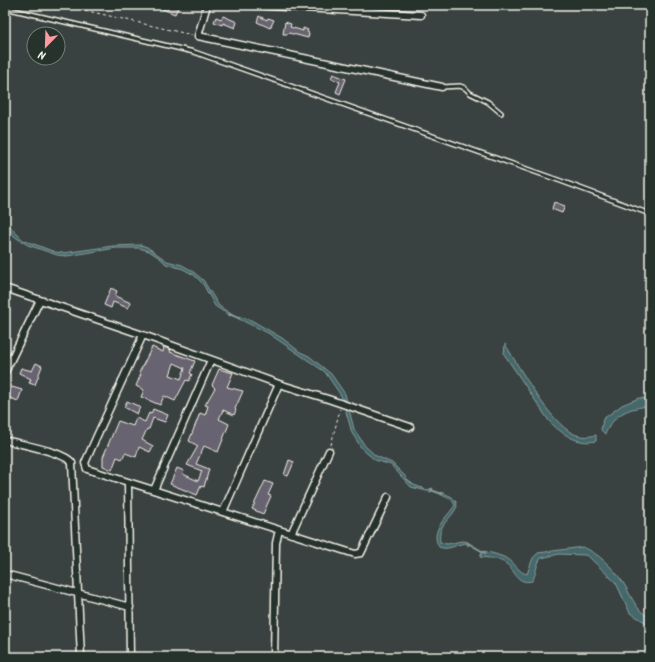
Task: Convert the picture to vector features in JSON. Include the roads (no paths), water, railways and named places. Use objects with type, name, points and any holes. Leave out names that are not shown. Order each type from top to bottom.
[{"type":"street","points":[[206,5],[198,36],[442,87]]},
{"type":"street","points":[[253,5],[421,14]]},
{"type":"street","points":[[5,288],[143,335],[279,384],[410,427]]},
{"type":"street","points":[[5,372],[40,300]]},
{"type":"street","points":[[143,335],[85,466],[89,470],[355,554],[360,553],[388,497]]},
{"type":"street","points":[[154,490],[211,360]]},
{"type":"street","points":[[223,512],[279,384]]},
{"type":"street","points":[[5,440],[56,454],[70,460],[72,463],[81,657]]},
{"type":"street","points":[[291,534],[329,451]]},
{"type":"street","points":[[128,482],[130,657]]},
{"type":"street","points":[[274,657],[276,543],[279,530]]},
{"type":"street","points":[[5,574],[130,607]]},
{"type":"lane","points":[[5,8],[194,52],[558,180],[650,214]]},
{"type":"lane","points":[[442,87],[456,86],[465,88],[470,93],[488,102],[501,113]]},
{"type":"water","points":[[5,219],[23,240],[55,252],[63,253],[113,246],[141,245],[147,247],[167,261],[182,265],[191,270],[203,280],[219,306],[231,314],[230,316],[215,306],[203,284],[194,275],[183,269],[166,264],[149,251],[139,248],[116,248],[67,256],[57,255],[21,241],[14,236],[5,224]]},
{"type":"water","points":[[238,316],[251,320],[282,338],[300,352],[309,356],[331,374],[345,394],[354,429],[365,446],[376,456],[392,463],[407,480],[414,485],[427,490],[433,488],[431,492],[411,487],[391,465],[375,460],[362,449],[352,433],[342,397],[325,372],[268,333],[237,318]]},
{"type":"water","points":[[505,344],[536,394],[555,419],[565,428],[579,436],[596,435],[596,441],[589,442],[576,440],[559,430],[549,421],[504,354]]},
{"type":"water","points":[[639,398],[650,399],[650,406],[629,410],[618,416],[613,421],[605,434],[601,430],[603,419],[622,405]]},
{"type":"water","points":[[441,492],[452,497],[457,506],[441,530],[440,542],[444,544],[451,544],[464,541],[470,544],[468,546],[466,543],[449,548],[443,548],[439,547],[436,541],[436,535],[440,524],[455,505],[452,500],[440,494]]},
{"type":"water","points":[[583,547],[600,557],[614,571],[637,607],[645,615],[650,617],[650,625],[630,613],[616,583],[585,555],[559,554],[541,558],[535,576],[532,581],[527,582],[519,579],[502,561],[480,557],[483,551],[499,555],[508,559],[522,572],[527,574],[533,558],[538,553]]},
{"type":"waterway","points":[[229,314],[239,318]]},
{"type":"waterway","points":[[431,490],[442,494]]},
{"type":"waterway","points":[[468,543],[485,553]]}]
